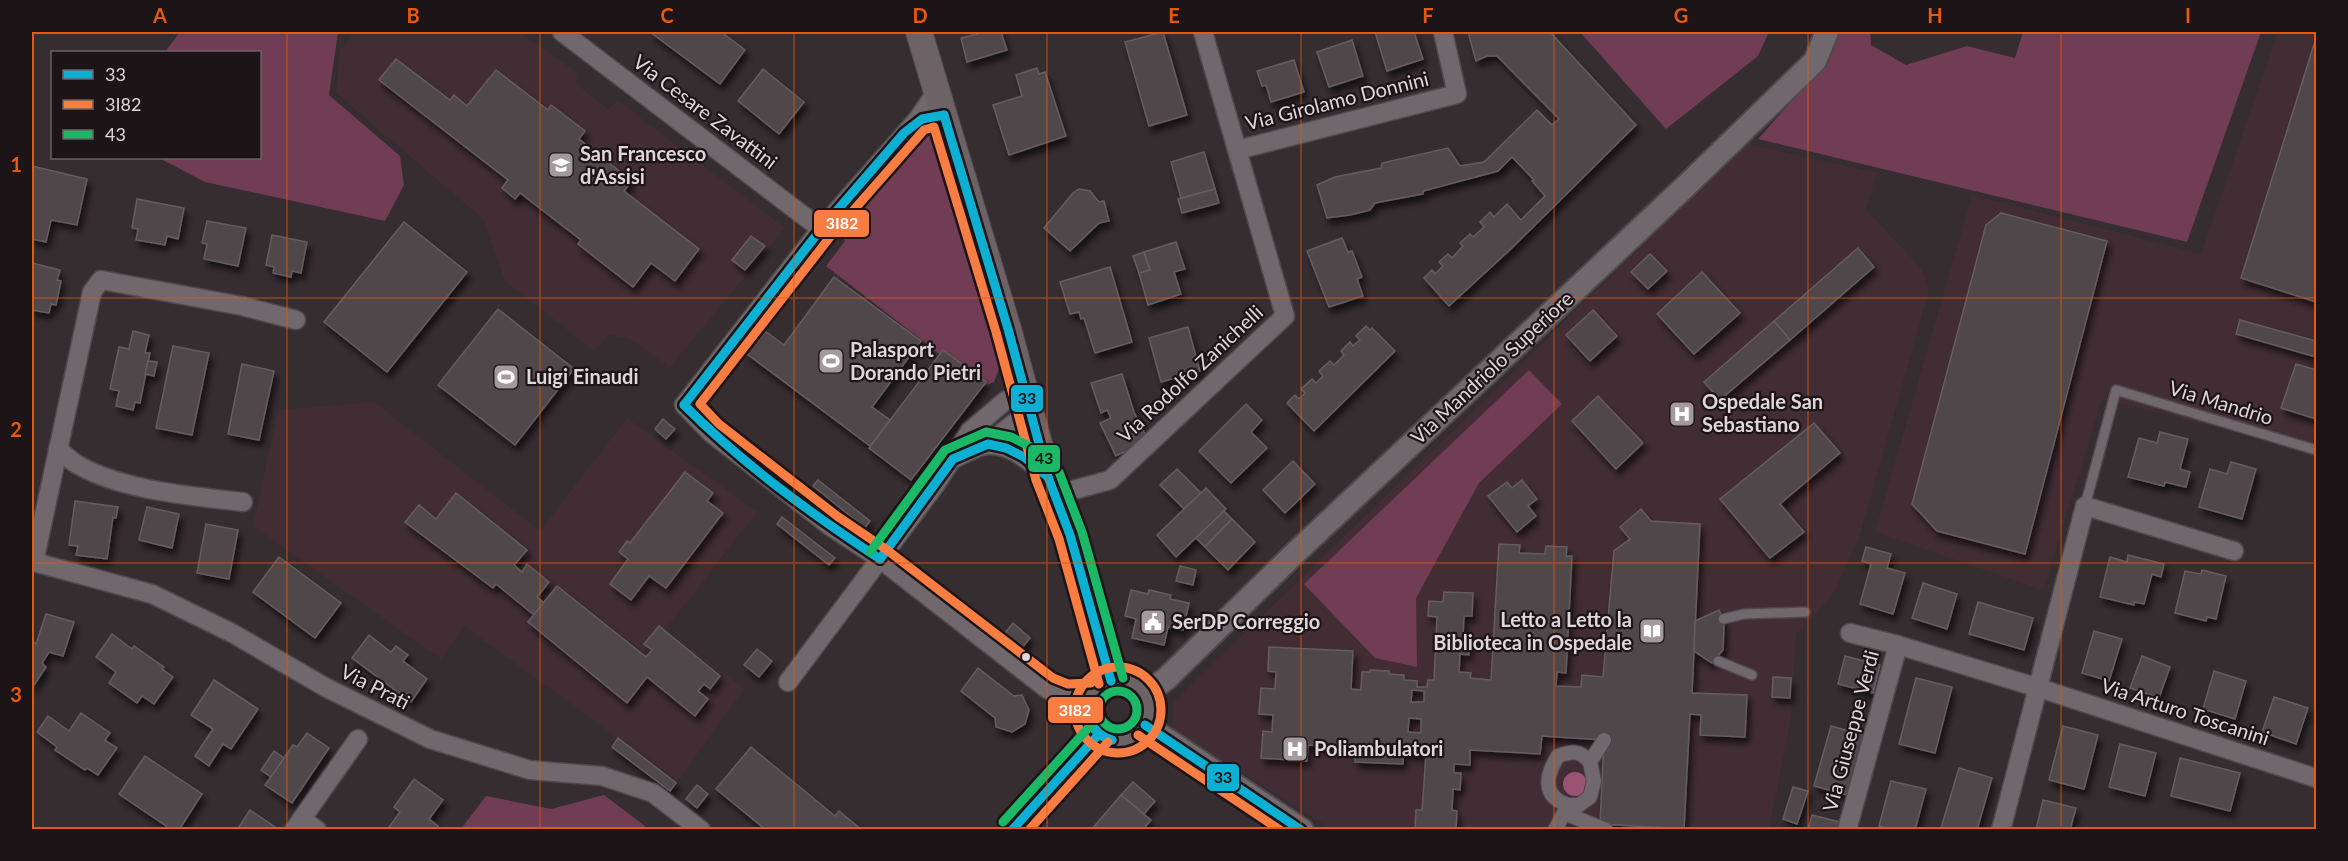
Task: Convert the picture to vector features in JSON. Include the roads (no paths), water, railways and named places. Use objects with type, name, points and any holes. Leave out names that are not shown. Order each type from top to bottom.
[{"type":"main road","points":[[919,32],[1052,486],[1070,535],[1101,688]]},
{"type":"main road","points":[[1122,680],[1133,684],[1144,695],[1149,707],[1145,725],[1138,734],[1124,741],[1111,740],[1093,728],[1088,717],[1088,705],[1101,688],[1122,680]]},
{"type":"main road","points":[[1012,830],[1099,734]]},
{"type":"street","name":"Via Cesare Zavattini","points":[[561,32],[821,229]]},
{"type":"street","name":"Via Rodolfo Zanichelli","points":[[1052,486],[1110,480],[1285,316],[1203,32]]},
{"type":"street","name":"Via Girolamo Donnini","points":[[1237,150],[1456,94],[1443,32]]},
{"type":"street","name":"Via Mandriolo Superiore","points":[[1144,695],[1166,679],[1300,549],[1704,169],[1815,61],[1827,32]]},
{"type":"street","points":[[941,103],[917,120],[821,229],[684,405],[711,433],[830,526],[880,559],[1047,689],[1066,696],[1101,688]]},
{"type":"street","points":[[243,502],[153,489],[99,475],[78,465],[58,449],[92,292],[101,280],[242,306],[296,320]]},
{"type":"street","points":[[953,459],[988,444],[1028,400]]},
{"type":"street","points":[[788,682],[953,459],[970,431],[1005,401],[1028,400]]},
{"type":"street","points":[[988,444],[1005,448],[1023,457],[1052,486]]},
{"type":"street","name":"Via Prati","points":[[58,449],[34,562],[152,594],[232,633],[325,687],[430,739],[478,756],[530,770],[602,776],[653,793],[701,830]]},
{"type":"street","points":[[2001,830],[2085,506],[2234,551]]},
{"type":"street","name":"Via Arturo Toscanini","points":[[1850,633],[1898,645],[2039,688],[2316,778]]},
{"type":"street","name":"Via Giuseppe Verdi","points":[[1847,830],[1898,645]]},
{"type":"street","points":[[1145,725],[1302,830]]},
{"type":"street","points":[[317,830],[298,824],[358,739]]},
{"type":"street","points":[[1590,762],[1604,740]]},
{"type":"street","points":[[1555,830],[1566,809],[1579,805],[1590,797],[1594,781],[1590,762],[1584,755],[1572,751],[1558,756],[1549,771],[1548,789],[1566,809],[1606,830]]},
{"type":"lane","name":"Via Mandrio","points":[[2085,506],[2116,390],[2316,450]]},
{"type":"lane","points":[[1723,619],[1744,614],[1805,612]]},
{"type":"lane","points":[[1718,661],[1752,675]]},
{"type":"place","name":"San Francesco d'Assisi","points":[[561,165]]},
{"type":"place","name":"Palasport Dorando Pietri","points":[[831,361]]},
{"type":"place","name":"Luigi Einaudi","points":[[506,377]]},
{"type":"place","name":"Ospedale San Sebastiano","points":[[1682,414]]},
{"type":"place","name":"SerDP Correggio","points":[[1153,622]]},
{"type":"place","name":"Letto a Letto la Biblioteca in Ospedale","points":[[1652,631]]},
{"type":"place","name":"Poliambulatori","points":[[1295,749]]}]
